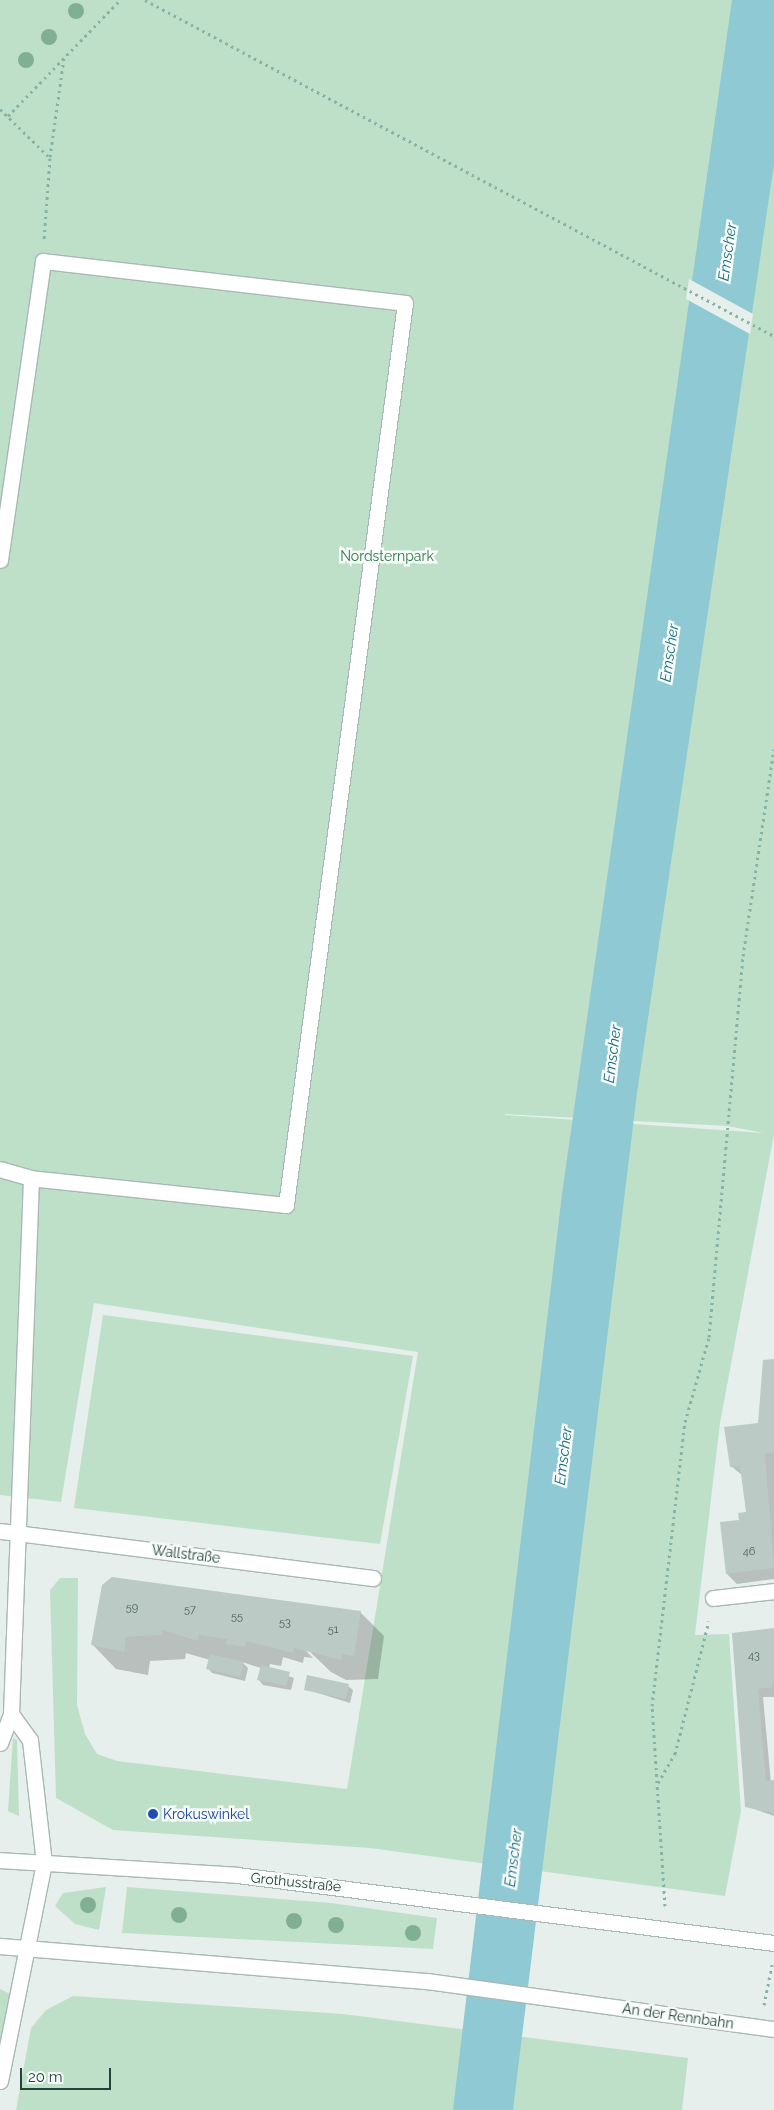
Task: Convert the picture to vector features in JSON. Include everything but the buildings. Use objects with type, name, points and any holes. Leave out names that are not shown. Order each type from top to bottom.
[{"type":"main road","points":[[0,560],[43,261],[405,303],[286,1206],[31,1178],[0,1169]]},
{"type":"main road","points":[[0,1743],[11,1714],[31,1178]]},
{"type":"main road","name":"Wallstraße","points":[[0,1531],[373,1578]]},
{"type":"main road","points":[[713,1598],[774,1592]]},
{"type":"main road","points":[[0,2081],[30,1948],[44,1863],[30,1740],[11,1714]]},
{"type":"main road","name":"Grothusstraße","points":[[0,1860],[237,1875],[666,1927]]},
{"type":"main road","points":[[666,1927],[774,1943]]},
{"type":"main road","points":[[0,1946],[30,1948]]},
{"type":"main road","name":"An der Rennbahn","points":[[30,1948],[267,1966],[427,1981],[767,2028]]},
{"type":"path","points":[[8,117],[120,0]]},
{"type":"path","points":[[144,0],[774,336]]},
{"type":"path","points":[[43,261],[50,158],[64,58]]},
{"type":"path","points":[[0,109],[50,158]]},
{"type":"path","points":[[666,1927],[652,1706],[664,1591],[686,1422],[709,1337],[743,956],[774,749]]},
{"type":"path","points":[[658,1784],[675,1754],[713,1598]]},
{"type":"path","points":[[767,2028],[774,1957]]},
{"type":"green space","name":"Nordsternpark","points":[[0,0],[774,0],[774,1134],[720,1423],[695,1635],[729,1634],[741,1811],[725,1896],[370,1848],[113,1830],[56,1798],[50,1590],[60,1578],[78,1578],[77,1705],[85,1734],[97,1754],[117,1761],[347,1789],[418,1352],[94,1303],[61,1502],[0,1495]],"holes":[[[505,1114],[727,1126],[764,1133]]]},
{"type":"green space","points":[[103,1315],[413,1356],[380,1544],[74,1508]]},
{"type":"green space","points":[[13,1738],[17,1740],[19,1816],[8,1811]]},
{"type":"green space","points":[[106,1887],[99,1930],[75,1924],[55,1906],[63,1893]]},
{"type":"green space","points":[[127,1887],[331,1903],[437,1918],[433,1949],[122,1933]]},
{"type":"green space","points":[[0,1989],[10,1994],[0,2041]]},
{"type":"green space","points":[[73,1996],[343,2014],[688,2058],[682,2110],[16,2110],[31,2028],[46,2010]]},
{"type":"water","name":"Emscher","points":[[732,0],[774,0],[774,164],[637,1093],[513,2110],[453,2110],[562,1194]]},
{"type":"pier","points":[[689,279],[753,314],[750,334],[686,299]]},
{"type":"place","name":"Krokuswinkel","points":[[153,1814]]}]
